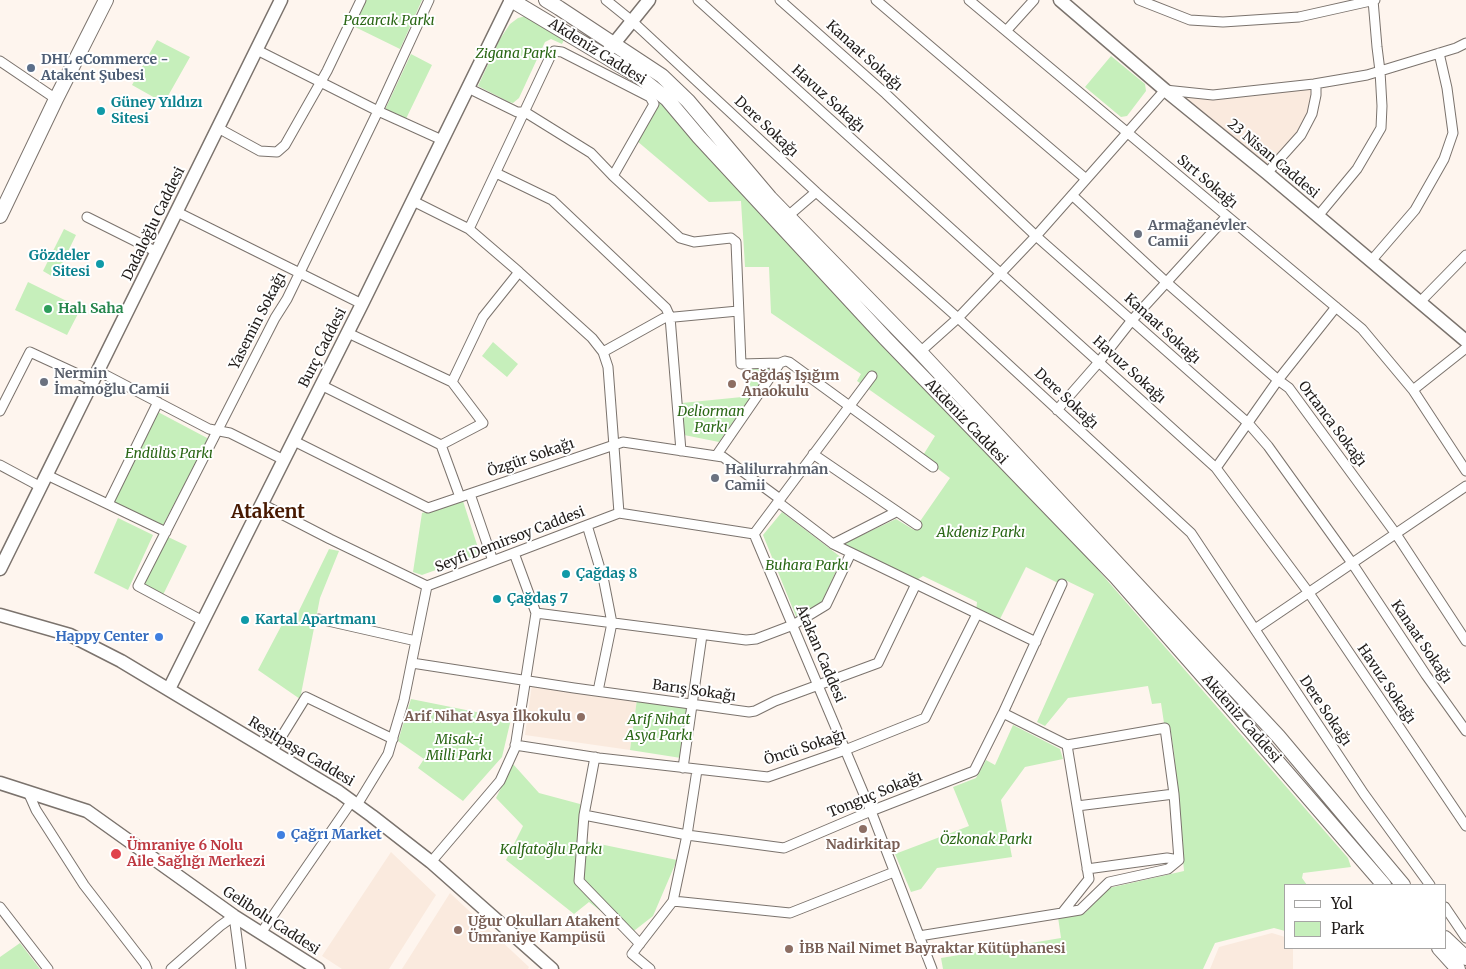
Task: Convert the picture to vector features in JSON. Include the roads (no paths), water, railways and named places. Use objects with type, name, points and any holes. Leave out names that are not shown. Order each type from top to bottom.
[{"type":"main road","points":[[0,216],[106,0]]},
{"type":"main road","name":"Akdeniz Caddesi","points":[[511,0],[662,76],[688,101],[770,198],[920,352],[1278,736],[1402,884]]},
{"type":"main road","name":"Akdeniz Caddesi","points":[[546,0],[610,50],[667,99],[886,340],[1121,583],[1232,708],[1383,884]]},
{"type":"main road","points":[[1446,939],[1466,958]]},
{"type":"main road","points":[[1440,949],[1458,969]]},
{"type":"street","name":"Dadaloğlu Caddesi","points":[[0,569],[281,0]]},
{"type":"street","points":[[218,128],[260,151],[277,152],[285,145],[327,72],[361,0]]},
{"type":"street","name":"Yasemin Sokağı","points":[[203,620],[138,586],[299,272],[378,111],[429,0]]},
{"type":"street","name":"Burç Caddesi","points":[[170,689],[348,333],[511,0]]},
{"type":"street","name":"Dere Sokağı","points":[[606,0],[632,21],[816,192],[958,318],[1191,533],[1364,794],[1429,884]]},
{"type":"street","points":[[610,50],[649,0]]},
{"type":"street","name":"Havuz Sokağı","points":[[698,0],[1216,468],[1308,593],[1466,826]]},
{"type":"street","name":"Kanaat Sokağı","points":[[780,0],[886,94],[1036,236],[1248,423],[1268,446],[1352,564],[1466,731]]},
{"type":"street","points":[[876,0],[1086,179]]},
{"type":"street","name":"Sırt Sokağı","points":[[969,0],[1362,329],[1412,390],[1466,471]]},
{"type":"street","points":[[1006,32],[1034,0]]},
{"type":"street","name":"23 Nisan Caddesi","points":[[1060,0],[1073,4],[1164,90],[1267,173],[1466,341]]},
{"type":"street","points":[[1139,0],[1190,20],[1224,22],[1300,16],[1373,0],[1380,71],[1381,128],[1357,169],[1318,216]]},
{"type":"street","points":[[501,20],[527,9]]},
{"type":"street","points":[[920,352],[958,318],[1036,236],[1164,90],[1213,95],[1316,84],[1366,75],[1466,43]]},
{"type":"street","points":[[257,50],[378,111],[442,140]]},
{"type":"street","points":[[469,229],[554,51],[562,52],[650,97],[654,104],[613,176]]},
{"type":"street","points":[[1371,261],[1415,210],[1444,159],[1453,133],[1447,88],[1439,53]]},
{"type":"street","points":[[1,65],[56,99]]},
{"type":"street","points":[[1267,173],[1301,135],[1312,114],[1316,84]]},
{"type":"street","points":[[468,88],[517,112],[525,112],[591,152],[613,176],[680,238],[694,242],[731,238],[736,242],[741,364],[784,363],[933,467]]},
{"type":"street","points":[[496,174],[552,200],[666,308],[670,317],[681,451]]},
{"type":"street","points":[[788,216],[816,192]]},
{"type":"street","name":"Ortanca Sokağı","points":[[1072,195],[1166,282],[1289,388],[1396,534],[1466,641]]},
{"type":"street","points":[[413,201],[469,229],[592,338],[603,352],[608,367],[619,513]]},
{"type":"street","points":[[177,212],[362,304]]},
{"type":"street","points":[[87,216],[157,252]]},
{"type":"street","points":[[1057,410],[1099,362],[1132,320],[1227,216]]},
{"type":"street","points":[[1420,302],[1466,255]]},
{"type":"street","points":[[452,382],[483,317],[519,272]]},
{"type":"street","points":[[1216,468],[1278,380],[1336,307]]},
{"type":"street","points":[[603,352],[664,318],[738,311]]},
{"type":"street","points":[[348,333],[452,382],[483,423],[441,445]]},
{"type":"street","points":[[1412,390],[1466,348]]},
{"type":"street","points":[[0,411],[30,352],[96,376],[158,402],[209,429],[230,433],[284,460]]},
{"type":"street","points":[[716,456],[784,363]]},
{"type":"street","points":[[754,534],[872,376]]},
{"type":"street","points":[[321,385],[441,445],[460,497]]},
{"type":"street","points":[[108,504],[158,402]]},
{"type":"street","name":"Özgür Sokağı","points":[[294,441],[428,508],[623,442],[723,457],[833,544],[1036,642]]},
{"type":"street","points":[[813,454],[917,526]]},
{"type":"street","points":[[0,465],[41,487]]},
{"type":"street","points":[[47,475],[166,532]]},
{"type":"street","points":[[1255,629],[1466,486]]},
{"type":"street","points":[[470,494],[493,561]]},
{"type":"street","name":"Seyfi Demirsoy Caddesi","points":[[262,504],[335,542],[427,586],[619,513],[754,534]]},
{"type":"street","points":[[833,544],[896,512]]},
{"type":"street","points":[[587,525],[604,582],[612,623],[598,691]]},
{"type":"street","name":"Atakan Caddesi","points":[[754,534],[871,811],[932,969]]},
{"type":"street","points":[[431,862],[500,781],[515,745],[536,613],[514,553]]},
{"type":"street","points":[[536,613],[746,640],[793,625],[826,605],[851,553]]},
{"type":"street","name":"Barış Sokağı","points":[[412,663],[749,712],[878,663],[916,584]]},
{"type":"street","name":"Tonguç Sokağı","points":[[584,815],[687,835],[784,848],[871,811],[974,771],[1003,713],[1062,584]]},
{"type":"street","points":[[261,933],[388,754],[404,700],[427,586]]},
{"type":"street","name":"Öncü Sokağı","points":[[515,745],[697,770],[768,777],[845,750],[925,718],[977,614]]},
{"type":"street","name":"Reşitpaşa Caddesi","points":[[0,615],[70,635],[121,661],[170,689],[354,803],[431,862],[552,969]]},
{"type":"street","points":[[319,619],[416,641]]},
{"type":"street","points":[[683,768],[702,635]]},
{"type":"street","points":[[272,752],[306,698],[393,739]]},
{"type":"street","points":[[1003,713],[1068,745],[1165,728],[1174,794],[1179,860]]},
{"type":"street","points":[[1062,913],[1089,879],[1068,745]]},
{"type":"street","points":[[595,757],[584,815],[579,881],[640,944]]},
{"type":"street","points":[[650,969],[632,954],[673,902],[687,835],[697,770]]},
{"type":"street","name":"Gelibolu Caddesi","points":[[0,784],[87,810],[234,916],[318,969]]},
{"type":"street","points":[[28,792],[36,810],[84,885],[147,969]]},
{"type":"street","points":[[1077,806],[1174,794]]},
{"type":"street","points":[[1087,869],[1167,858],[1179,860]]},
{"type":"street","points":[[919,936],[1080,910],[1108,882],[1168,869],[1179,860]]},
{"type":"street","points":[[673,902],[790,913],[894,872]]},
{"type":"street","points":[[0,907],[48,969]]},
{"type":"street","points":[[1446,908],[1466,938]]},
{"type":"street","points":[[170,969],[234,916],[241,969]]},
{"type":"place","name":"DHL eCommerce - Atakent Şubesi","points":[[31,68]]},
{"type":"place","name":"Güney Yıldızı Sitesi","points":[[101,111]]},
{"type":"place","name":"Armağanevler Camii","points":[[1138,234]]},
{"type":"place","name":"Gözdeler Sitesi","points":[[100,264]]},
{"type":"place","name":"Halı Saha","points":[[48,309]]},
{"type":"place","name":"Nermin İmamoğlu Camii","points":[[44,382]]},
{"type":"place","name":"Çağdaş Işığım Anaokulu","points":[[732,384]]},
{"type":"place","name":"Halilurrahman Camii","points":[[715,478]]},
{"type":"place","name":"Çağdaş 8","points":[[566,574]]},
{"type":"place","name":"Çağdaş 7","points":[[497,599]]},
{"type":"place","name":"Kartal Apartmanı","points":[[245,620]]},
{"type":"place","name":"Happy Center","points":[[159,637]]},
{"type":"place","name":"Arif Nihat Asya İlkokulu","points":[[581,717]]},
{"type":"place","name":"Nadirkitap","points":[[863,829]]},
{"type":"place","name":"Çağrı Market","points":[[281,835]]},
{"type":"place","name":"Ümraniye 6 Nolu Aile Sağlığı Merkezi","points":[[116,854]]},
{"type":"place","name":"Uğur Okulları Atakent Ümraniye Kampüsü","points":[[458,930]]},
{"type":"place","name":"İBB Nail Nimet Bayraktar Kütüphanesi","points":[[789,949]]},
{"type":"district","name":"Atakent","points":[[268,513]]},
{"type":"park label","name":"Pazarcık Parkı","points":[[389,21]]},
{"type":"park label","name":"Zigana Parkı","points":[[516,54]]},
{"type":"park label","name":"Deliorman Parkı","points":[[711,420]]},
{"type":"park label","name":"Endülüs Parkı","points":[[169,454]]},
{"type":"park label","name":"Akdeniz Parkı","points":[[981,533]]},
{"type":"park label","name":"Buhara Parkı","points":[[807,566]]},
{"type":"park label","name":"Arif Nihat Asya Parkı","points":[[659,728]]},
{"type":"park label","name":"Misak-i Milli Parkı","points":[[459,748]]},
{"type":"park label","name":"Özkonak Parkı","points":[[986,840]]},
{"type":"park label","name":"Kalfatoğlu Parkı","points":[[551,850]]}]
